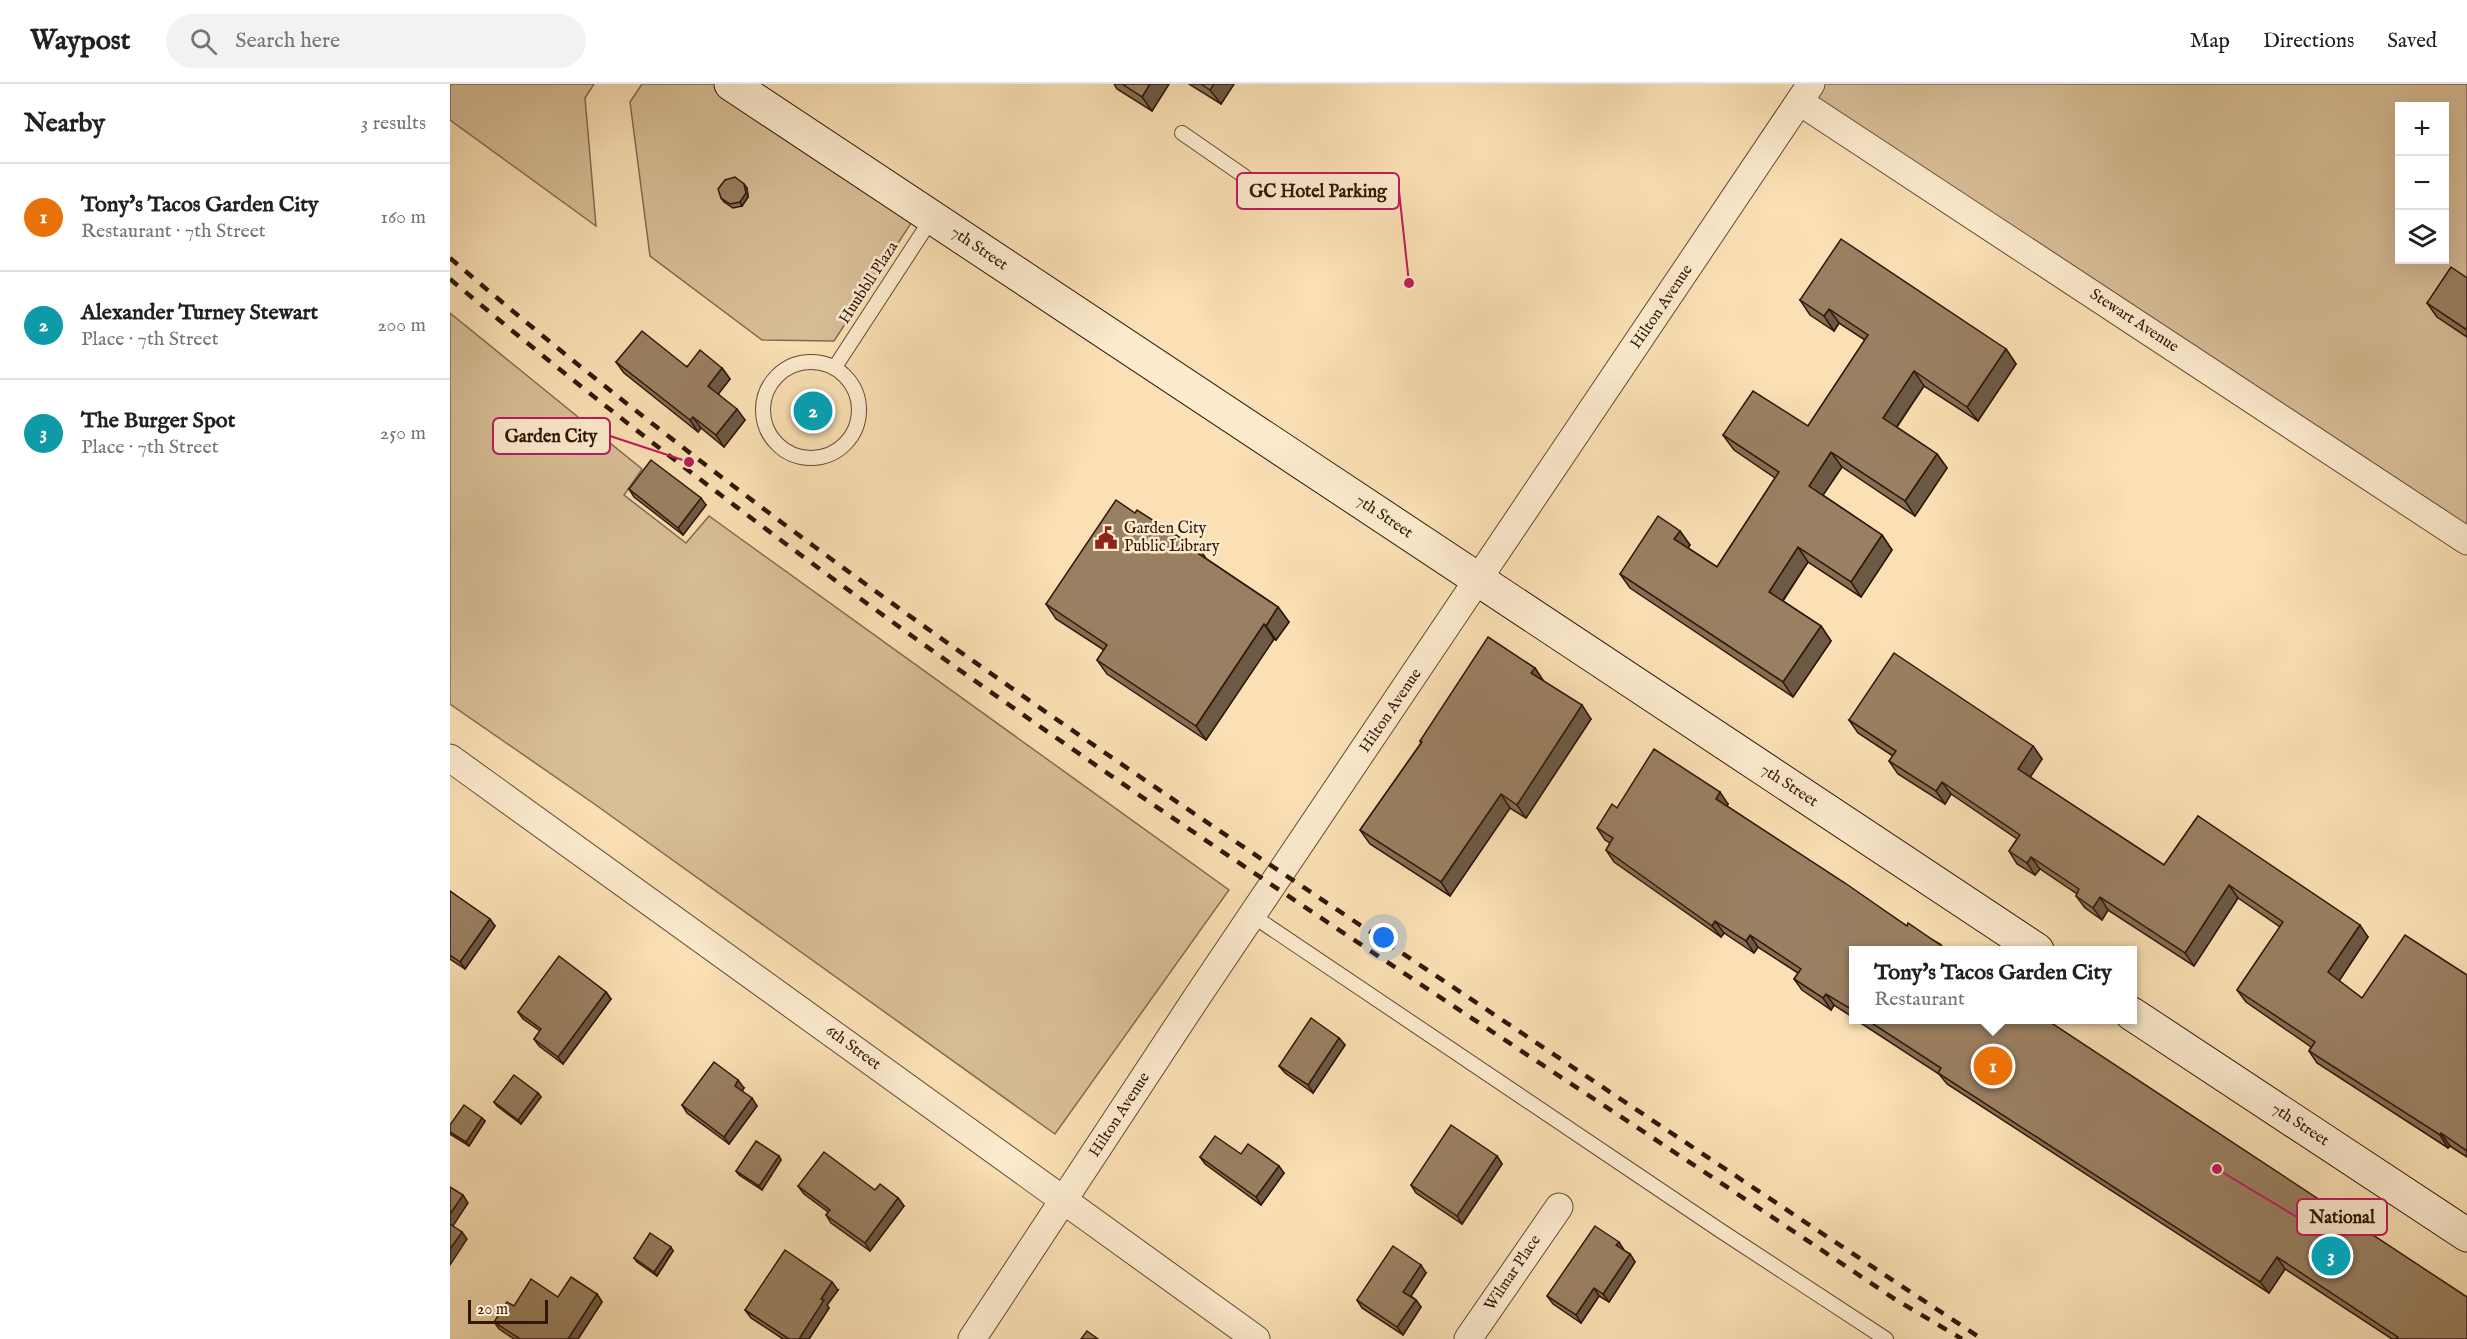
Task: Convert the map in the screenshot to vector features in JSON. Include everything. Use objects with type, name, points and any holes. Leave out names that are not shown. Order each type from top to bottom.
[{"type":"street","name":"7th Street","points":[[731,84],[2029,946]]},
{"type":"street","name":"Stewart Avenue","points":[[1806,93],[2467,541]]},
{"type":"street","name":"Hilton Avenue","points":[[972,1339],[1806,93]]},
{"type":"street","name":"6th Street","points":[[450,758],[1256,1339]]},
{"type":"street","name":"7th Street","points":[[2137,1017],[2467,1235]]},
{"type":"street","name":"Wilmar Place","points":[[1468,1339],[1559,1207]]},
{"type":"lane","points":[[1182,133],[1244,176]]},
{"type":"lane","name":"Huubbll Plaza","points":[[835,367],[932,218]]},
{"type":"lane","points":[[803,362],[819,362],[835,367],[847,377],[856,391],[860,406],[858,422],[852,437],[841,448],[819,457],[795,456],[781,448],[770,436],[763,422],[762,406],[771,382],[788,367],[803,362]]},
{"type":"lane","points":[[1253,916],[1721,1231],[1886,1339]]},
{"type":"shaded area","points":[[450,84],[594,84],[585,98],[596,226],[450,120]]},
{"type":"shaded area","points":[[642,84],[735,84],[921,208],[834,341],[762,340],[650,256],[630,102]]},
{"type":"shaded area","points":[[1812,84],[2467,84],[2467,543],[1800,102]]},
{"type":"shaded area","points":[[450,313],[642,469],[624,495],[686,543],[709,516],[1229,890],[1055,1134],[593,803],[450,704]]},
{"type":"shaded area","points":[[812,391],[825,396],[830,409],[825,422],[812,427],[799,422],[794,409],[799,396]]},
{"type":"building","points":[[1122,84],[1150,84],[1142,97]]},
{"type":"building","points":[[1201,84],[1214,84],[1210,90]]},
{"type":"building","points":[[735,177],[744,184],[746,193],[740,202],[730,204],[721,198],[718,189],[725,180]]},
{"type":"building","points":[[1841,239],[2006,349],[1967,407],[1914,371],[1883,418],[1937,454],[1905,501],[1831,452],[1809,486],[1882,535],[1851,582],[1798,547],[1769,592],[1821,626],[1783,682],[1620,574],[1658,516],[1680,531],[1674,539],[1717,567],[1779,472],[1723,435],[1753,391],[1808,426],[1868,335],[1829,309],[1824,316],[1800,300]]},
{"type":"building","points":[[2451,267],[2467,278],[2467,330],[2427,303]]},
{"type":"building","points":[[642,331],[687,367],[700,350],[722,368],[708,386],[737,409],[716,435],[693,417],[690,420],[616,362]]},
{"type":"building","points":[[651,460],[701,498],[678,528],[629,489]]},
{"type":"building","name":"Garden City Public Library","points":[[1116,500],[1135,513],[1137,510],[1201,551],[1199,554],[1278,607],[1266,626],[1264,624],[1196,726],[1097,660],[1107,645],[1046,604]]},
{"type":"building","points":[[1488,637],[1535,668],[1531,673],[1582,705],[1517,805],[1501,794],[1441,882],[1360,830],[1422,742],[1420,741]]},
{"type":"building","points":[[1894,653],[2033,746],[2018,769],[2164,865],[2198,816],[2360,925],[2328,972],[2362,998],[2405,935],[2467,975],[2467,1151],[2309,1051],[2315,1042],[2237,990],[2283,922],[2229,885],[2185,953],[2100,897],[2093,908],[2076,896],[2079,889],[2031,857],[2027,863],[2009,851],[2020,835],[1942,782],[1936,791],[1889,761],[1896,751],[1849,720]]},
{"type":"building","points":[[1654,749],[1720,792],[1716,799],[1907,926],[1908,923],[1942,946],[1849,946],[1849,1008],[1826,994],[1823,998],[1794,979],[1801,969],[1750,935],[1746,941],[1715,921],[1712,926],[1606,850],[1613,838],[1597,828],[1612,804],[1617,808]]},
{"type":"building","points":[[450,891],[490,919],[460,962],[450,955]]},
{"type":"building","points":[[559,956],[606,992],[558,1057],[534,1039],[541,1029],[518,1012]]},
{"type":"building","points":[[1311,1018],[1339,1038],[1308,1085],[1279,1066]]},
{"type":"building","points":[[1873,1024],[2053,1024],[2467,1297],[2467,1339],[2396,1339],[2398,1337],[2277,1257],[2260,1282],[1938,1073],[1941,1068]]},
{"type":"building","points":[[714,1062],[738,1080],[735,1086],[752,1098],[724,1137],[682,1105]]},
{"type":"building","points":[[514,1075],[538,1093],[518,1120],[494,1102]]},
{"type":"building","points":[[464,1105],[482,1118],[466,1142],[450,1132],[450,1125]]},
{"type":"building","points":[[1451,1125],[1497,1156],[1457,1216],[1411,1185]]},
{"type":"building","points":[[1215,1136],[1241,1154],[1248,1144],[1279,1166],[1256,1197],[1200,1157]]},
{"type":"building","points":[[756,1141],[779,1156],[759,1186],[736,1171]]},
{"type":"building","points":[[824,1152],[875,1190],[880,1184],[898,1198],[865,1243],[826,1215],[830,1210],[798,1186]]},
{"type":"building","points":[[450,1187],[463,1195],[450,1214]]},
{"type":"building","points":[[450,1224],[462,1232],[450,1249]]},
{"type":"building","points":[[1595,1226],[1619,1242],[1616,1245],[1630,1254],[1603,1294],[1594,1288],[1576,1315],[1547,1296]]},
{"type":"building","points":[[650,1233],[671,1247],[654,1272],[634,1258]]},
{"type":"building","points":[[1393,1246],[1421,1265],[1403,1292],[1416,1300],[1397,1327],[1357,1300]]},
{"type":"building","points":[[785,1250],[832,1282],[821,1299],[824,1300],[799,1339],[789,1339],[745,1310]]},
{"type":"building","points":[[571,1277],[597,1294],[568,1339],[520,1339],[494,1322],[507,1302],[514,1306],[531,1279],[558,1297]]},
{"type":"building","points":[[1087,1331],[1098,1339],[1081,1339]]},
{"type":"railway","points":[[450,258],[667,435],[779,520],[1007,685],[1238,843],[1982,1339]]},
{"type":"railway","points":[[450,279],[621,418],[797,552],[976,682],[1341,931],[1893,1298],[1962,1339]]},
{"type":"place","name":"GC Hotel Parking","points":[[1409,283]]},
{"type":"place","name":"Alexander Turney Stewart","points":[[813,411]]},
{"type":"place","name":"Garden City","points":[[689,462]]},
{"type":"place","name":"Garden City Public Library","points":[[1106,538]]},
{"type":"place","name":"Tony's Tacos Garden City","points":[[1993,1066]]},
{"type":"place","name":"National","points":[[2217,1169]]},
{"type":"place","name":"The Burger Spot","points":[[2331,1256]]}]
